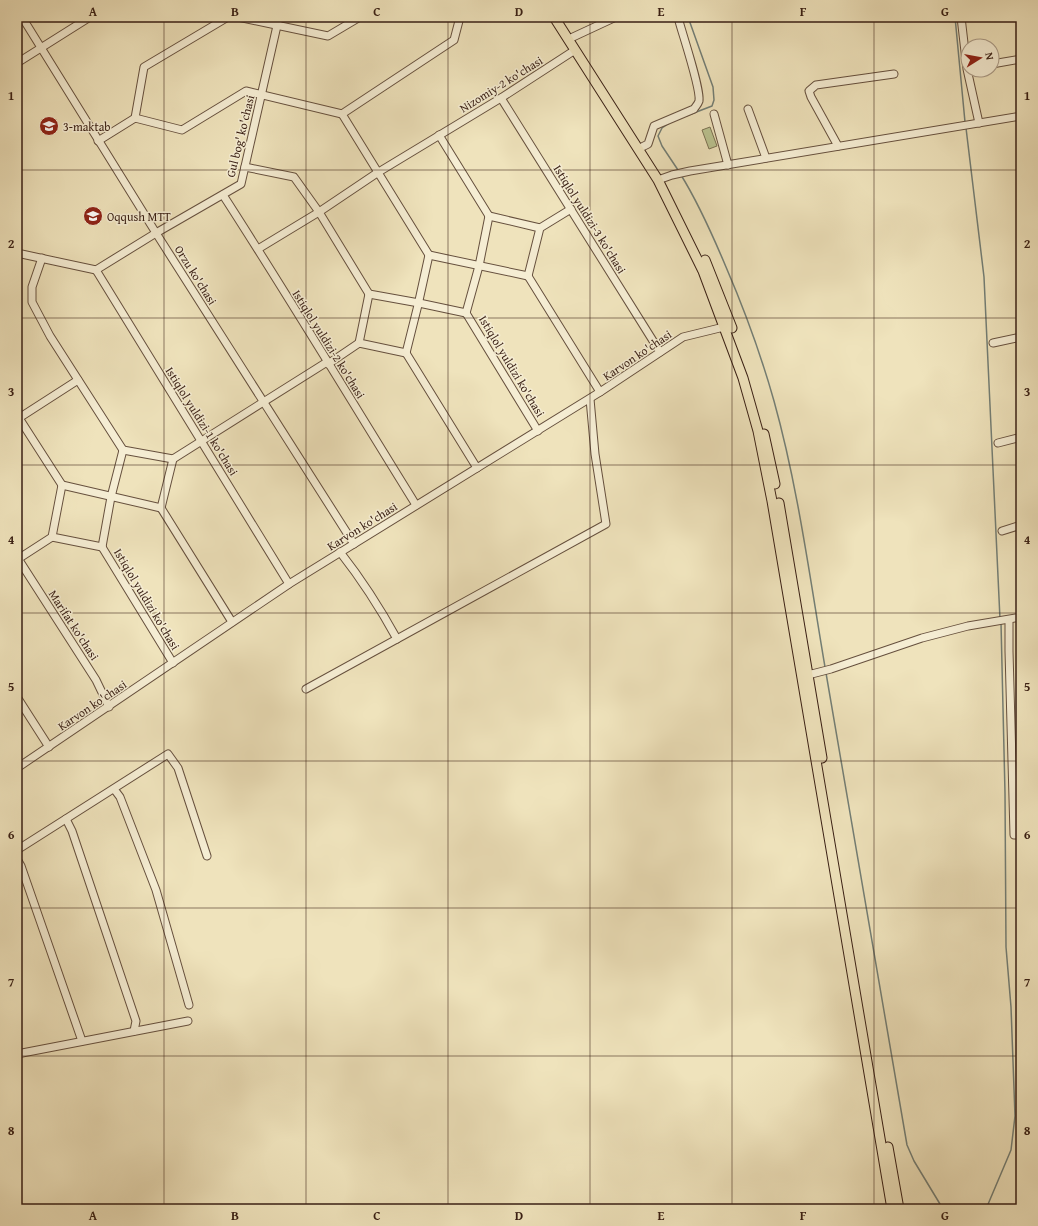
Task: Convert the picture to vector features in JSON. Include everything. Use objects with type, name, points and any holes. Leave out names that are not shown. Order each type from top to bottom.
[{"type":"main road","points":[[554,17],[660,179]]},
{"type":"main road","points":[[561,17],[642,147],[660,179],[728,326],[743,378],[758,432],[805,676],[899,1209]]},
{"type":"main road","points":[[805,676],[892,1209]]},
{"type":"street","name":"Orzu ko'chasi","points":[[22,17],[98,141],[354,544]]},
{"type":"street","points":[[17,63],[90,17]]},
{"type":"street","points":[[98,141],[135,118],[144,67],[228,17]]},
{"type":"street","points":[[238,17],[328,36],[360,17]]},
{"type":"street","name":"Gul bog' ko'chasi","points":[[96,270],[156,233],[241,184],[279,17]]},
{"type":"street","points":[[342,114],[454,40],[460,17]]},
{"type":"street","points":[[573,37],[616,17]]},
{"type":"street","points":[[961,17],[963,38]]},
{"type":"street","points":[[642,147],[648,144],[654,126],[694,109],[698,105],[699,99],[697,86],[679,21]]},
{"type":"street","name":"Nizomiy-2 ko'chasi","points":[[258,248],[319,212],[377,173],[501,98],[575,50]]},
{"type":"street","points":[[1000,63],[1021,59]]},
{"type":"street","points":[[838,146],[810,97],[809,90],[816,85],[894,74]]},
{"type":"street","points":[[969,78],[979,123]]},
{"type":"street","name":"Gul bog' ko'chasi","points":[[135,118],[182,130],[246,91],[261,94]]},
{"type":"street","points":[[261,94],[342,114],[428,255],[419,303],[406,353],[477,468]]},
{"type":"street","name":"Istiqlol yuldizi-3 ko'chasi","points":[[501,98],[660,352]]},
{"type":"street","points":[[748,109],[766,158]]},
{"type":"street","points":[[714,114],[728,165]]},
{"type":"street","points":[[660,179],[684,172],[1021,116]]},
{"type":"street","points":[[369,294],[419,303],[466,314],[479,266],[489,216],[439,135]]},
{"type":"street","points":[[245,166],[294,177],[319,212],[369,294],[359,343]]},
{"type":"street","name":"Istiqlol yuldizi-2 ko'chasi","points":[[223,195],[258,248],[327,363],[416,505]]},
{"type":"street","points":[[571,209],[540,228],[528,276],[600,392]]},
{"type":"street","points":[[489,216],[540,228]]},
{"type":"street","points":[[17,253],[96,270]]},
{"type":"street","points":[[428,255],[528,276]]},
{"type":"street","points":[[18,558],[52,537],[102,546],[111,497],[123,450],[50,336],[32,302],[32,287],[42,258]]},
{"type":"street","name":"Istiqlol yuldizi-1 ko'chasi","points":[[96,270],[289,584]]},
{"type":"street","name":"Istiqlol yuldizi ko'chasi","points":[[466,314],[538,431]]},
{"type":"street","name":"Karvon ko'chasi","points":[[17,768],[289,584],[590,399],[683,337],[728,326]]},
{"type":"street","points":[[993,343],[1021,337]]},
{"type":"street","points":[[123,450],[173,459],[359,343],[406,353]]},
{"type":"street","points":[[52,537],[62,485],[18,416],[78,380]]},
{"type":"street","points":[[306,688],[606,524],[595,454],[590,399]]},
{"type":"street","points":[[998,443],[1021,437]]},
{"type":"street","points":[[173,459],[161,508],[232,622]]},
{"type":"street","points":[[62,485],[161,508]]},
{"type":"street","points":[[1002,531],[1021,526]]},
{"type":"street","name":"Istiqlol yuldizi ko'chasi","points":[[102,546],[173,663]]},
{"type":"street","points":[[340,552],[368,588],[397,638]]},
{"type":"street","name":"Marifat ko'chasi","points":[[18,558],[96,680],[109,707]]},
{"type":"street","points":[[805,676],[831,669],[922,638],[993,621],[1021,617]]},
{"type":"street","points":[[1008,620],[1014,835],[1021,835]]},
{"type":"street","points":[[17,698],[49,747]]},
{"type":"street","points":[[17,850],[168,754],[178,768],[207,856]]},
{"type":"street","points":[[114,789],[120,797],[156,890],[189,1006]]},
{"type":"street","points":[[66,819],[72,831],[136,1021],[134,1031]]},
{"type":"street","points":[[17,859],[21,866],[82,1041]]},
{"type":"street","points":[[17,1054],[188,1021]]},
{"type":"green space","points":[[710,127],[717,146],[709,149],[702,130]]},
{"type":"waterway","points":[[686,116],[712,106],[714,100],[713,87],[688,17]]},
{"type":"waterway","points":[[955,17],[965,122]]},
{"type":"waterway","points":[[671,122],[662,128],[658,136],[662,146],[678,170]]},
{"type":"waterway","points":[[966,128],[984,277],[1000,619]]},
{"type":"waterway","points":[[681,175],[705,220],[733,284],[764,367],[774,401],[797,500],[825,667]]},
{"type":"waterway","points":[[986,1209],[1011,1150],[1015,1116],[1011,1007],[1006,947],[1005,793],[1001,623]]},
{"type":"waterway","points":[[826,673],[907,1145],[914,1161],[943,1209]]},
{"type":"place","name":"3-maktab","points":[[49,126]]},
{"type":"place","name":"Oqqush MTT","points":[[93,216]]}]
